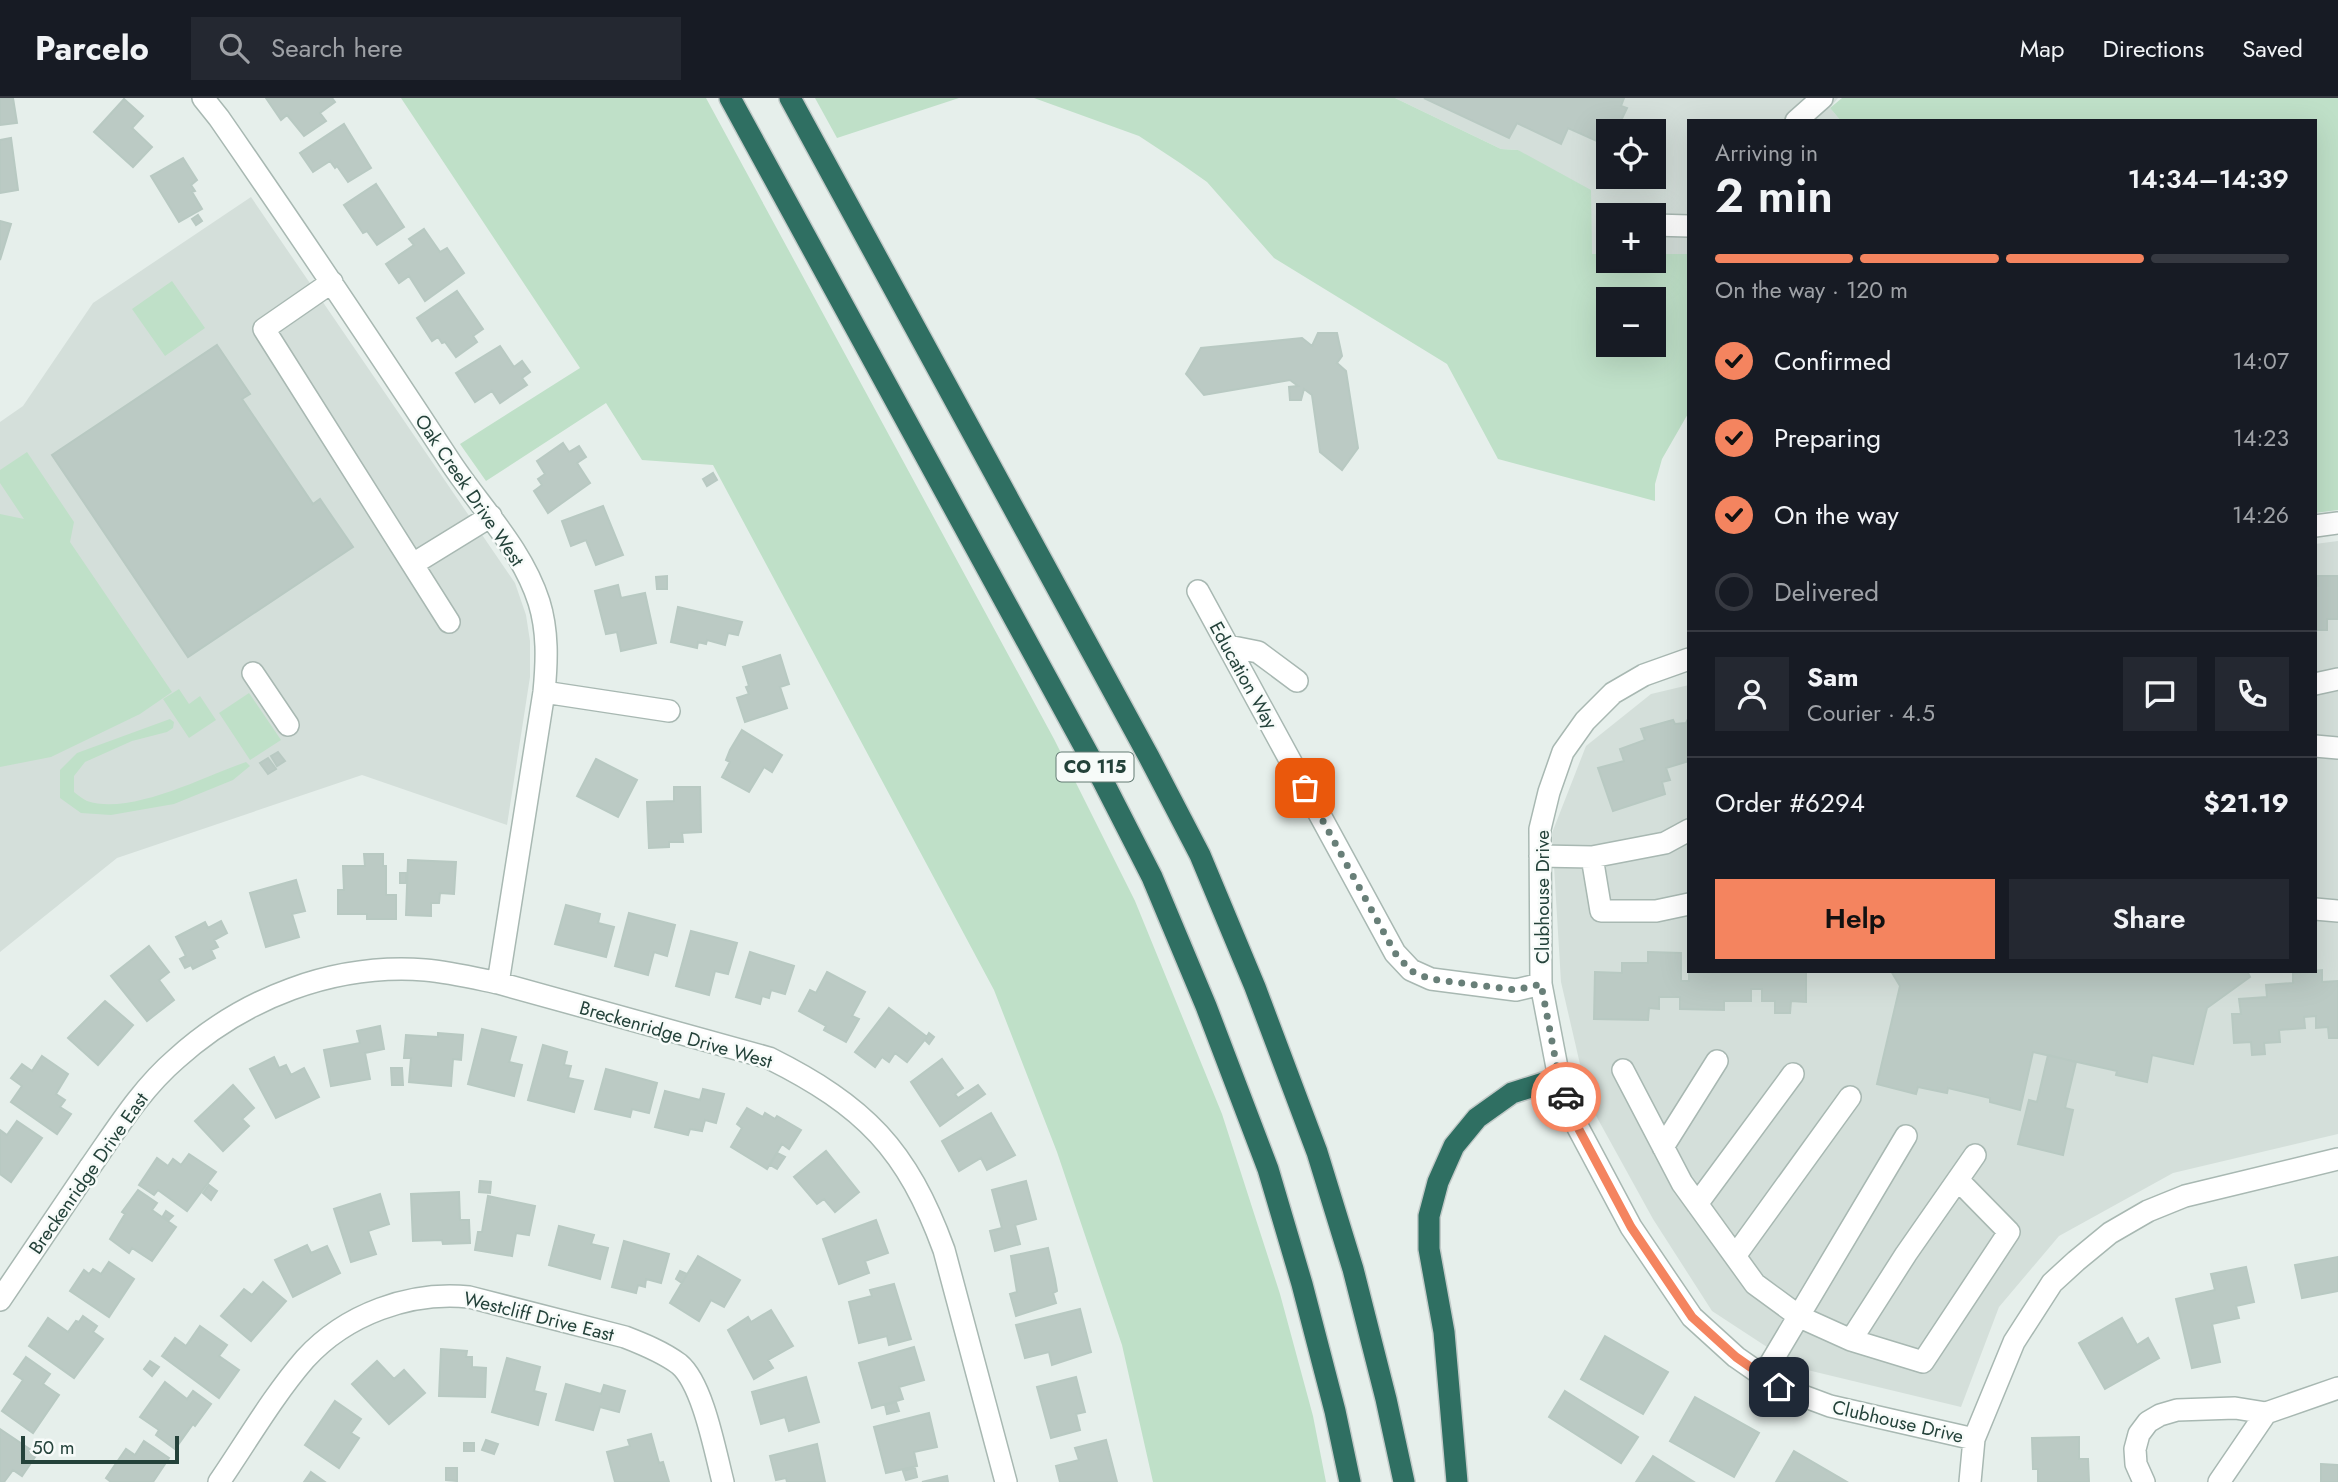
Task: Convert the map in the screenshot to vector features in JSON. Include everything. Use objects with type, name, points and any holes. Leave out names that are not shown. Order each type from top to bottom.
[{"type":"highway","name":"CO 115","points":[[730,98],[1103,781],[1152,877],[1206,1006],[1268,1169],[1302,1284],[1335,1411],[1350,1482]]},
{"type":"highway","name":"CO 115","points":[[790,98],[1200,855],[1255,987],[1317,1153],[1353,1269],[1404,1482]]},
{"type":"highway","points":[[1457,1482],[1444,1332],[1429,1250],[1429,1216],[1438,1182],[1454,1146],[1477,1118],[1512,1093],[1559,1078]]},
{"type":"street","name":"Oak Creek Drive West","points":[[203,98],[332,282],[456,470],[491,516],[520,561],[538,600],[544,622],[546,646],[544,692],[498,983]]},
{"type":"street","points":[[1799,119],[1822,98]]},
{"type":"street","points":[[1666,225],[1687,226]]},
{"type":"street","points":[[332,282],[264,329],[449,622]]},
{"type":"street","points":[[413,564],[491,516]]},
{"type":"street","points":[[2317,526],[2338,523]]},
{"type":"street","name":"Education Way","points":[[1198,592],[1395,953],[1411,971],[1430,979],[1516,990],[1541,984]]},
{"type":"street","points":[[1228,646],[1258,652],[1297,681]]},
{"type":"street","name":"Clubhouse Drive","points":[[1687,660],[1644,675],[1613,693],[1585,721],[1563,752],[1540,829],[1541,984],[1559,1078],[1575,1122],[1631,1227],[1692,1317],[1736,1357],[1779,1387],[1830,1406],[1974,1439]]},
{"type":"street","points":[[253,673],[288,726]]},
{"type":"street","points":[[2317,684],[2338,679]]},
{"type":"street","points":[[544,692],[669,711]]},
{"type":"street","points":[[2317,746],[2338,748]]},
{"type":"street","points":[[1540,856],[1592,857],[1665,844],[1687,831]]},
{"type":"street","points":[[1592,857],[1601,911],[1656,911],[1687,904]]},
{"type":"street","points":[[2317,909],[2338,911]]},
{"type":"street","name":"Breckenridge Drive East","points":[[0,1300],[124,1119],[175,1059],[212,1029],[250,1007],[305,983],[358,971],[426,970],[498,983]]},
{"type":"street","name":"Breckenridge Drive West","points":[[498,983],[769,1058],[814,1082],[871,1125],[897,1154],[917,1186],[934,1223],[944,1250],[1006,1482]]},
{"type":"street","points":[[1663,1147],[1717,1062]]},
{"type":"street","points":[[1623,1070],[1682,1183],[1755,1284],[1800,1317],[1851,1340],[1923,1362],[2009,1232],[1958,1180]]},
{"type":"street","points":[[1697,1204],[1793,1074]]},
{"type":"street","points":[[1735,1256],[1850,1097]]},
{"type":"street","points":[[1763,1376],[1906,1136]]},
{"type":"street","points":[[1851,1340],[1906,1254],[1975,1155]]},
{"type":"street","points":[[1970,1482],[1974,1439],[2014,1342],[2052,1283],[2110,1233],[2148,1211],[2185,1196],[2338,1159]]},
{"type":"street","name":"Westcliff Drive East","points":[[219,1482],[307,1358],[348,1325],[398,1302],[447,1295],[469,1297],[625,1337],[646,1345],[681,1365],[699,1395],[723,1482]]},
{"type":"street","points":[[2144,1482],[2136,1464],[2135,1449],[2139,1434],[2148,1422],[2160,1415],[2177,1410],[2235,1408],[2266,1413],[2338,1388]]},
{"type":"street","points":[[2219,1482],[2266,1413]]},
{"type":"shaded area","points":[[1395,98],[1838,98],[1830,108],[1839,119],[1687,119],[1687,254],[1666,254],[1666,203],[1596,203],[1596,254],[1592,254],[1518,150],[1501,149]]},
{"type":"shaded area","points":[[251,197],[515,583],[526,615],[530,641],[530,677],[507,825],[362,775],[117,858],[0,952],[0,422],[23,406],[93,303]]},
{"type":"shaded area","points":[[2338,541],[2338,1134],[2173,1173],[2059,1236],[1999,1307],[1961,1407],[1799,1368],[1712,1311],[1653,1219],[1589,1103],[1561,982],[1552,833],[1586,746],[1651,694],[1687,685],[1687,973],[2317,973],[2317,544]]},
{"type":"green space","points":[[401,98],[706,98],[1054,739],[1135,901],[1222,1114],[1280,1294],[1313,1416],[1326,1482],[1153,1482],[1122,1345],[1057,1152],[994,990],[713,465],[642,460],[606,403],[486,481],[460,444],[580,368]]},
{"type":"green space","points":[[815,98],[959,98],[837,138]]},
{"type":"green space","points":[[1034,98],[1395,98],[1501,149],[1518,150],[1591,190],[1592,254],[1596,254],[1596,273],[1666,273],[1666,254],[1687,254],[1687,415],[1662,459],[1655,484],[1655,501],[1498,459],[1447,364],[1274,258],[1207,182],[1139,136]]},
{"type":"green space","points":[[1842,98],[2338,98],[2338,510],[2317,513],[2317,119],[1839,119],[1830,108]]},
{"type":"green space","points":[[172,281],[205,328],[165,356],[132,309]]},
{"type":"green space","points":[[27,452],[74,522],[70,542],[172,692],[140,714],[51,757],[0,767],[0,514],[24,519],[0,483],[0,470]]},
{"type":"green space","points":[[179,689],[189,704],[200,696],[216,720],[189,738],[163,699]]},
{"type":"green space","points":[[249,693],[281,740],[250,760],[219,713]]},
{"type":"green space","points":[[170,719],[174,722],[173,728],[167,732],[132,741],[85,762],[74,776],[74,792],[87,801],[124,803],[167,792],[246,762],[250,766],[233,780],[174,804],[111,815],[81,813],[60,798],[60,770],[77,753]]},
{"type":"building","points":[[0,98],[13,98],[17,123],[0,125]]},
{"type":"building","points":[[266,98],[332,98],[335,102],[320,113],[326,121],[304,136],[287,115],[281,120]]},
{"type":"building","points":[[1424,98],[1624,98],[1621,106],[1627,108],[1622,119],[1596,119],[1596,141],[1568,128],[1561,144],[1517,123],[1509,138]]},
{"type":"building","points":[[124,99],[143,116],[132,128],[152,147],[133,167],[94,132]]},
{"type":"building","points":[[344,124],[371,168],[348,182],[330,161],[313,172],[300,153]]},
{"type":"building","points":[[11,138],[18,190],[0,193],[0,140]]},
{"type":"building","points":[[183,158],[197,180],[191,185],[195,191],[192,192],[202,209],[179,222],[151,176]]},
{"type":"building","points":[[376,184],[404,227],[377,245],[367,231],[363,233],[344,205]]},
{"type":"building","points":[[198,215],[202,221],[196,225],[192,219]]},
{"type":"building","points":[[0,221],[11,224],[0,260]]},
{"type":"building","points":[[424,229],[440,252],[447,248],[464,273],[425,301],[409,276],[399,283],[386,264],[414,245],[409,239]]},
{"type":"building","points":[[457,291],[483,329],[473,336],[477,342],[456,357],[438,337],[432,341],[417,318]]},
{"type":"building","points":[[1318,333],[1337,333],[1342,356],[1337,363],[1346,371],[1358,448],[1342,470],[1320,452],[1312,395],[1304,389],[1301,400],[1290,400],[1289,387],[1298,386],[1290,380],[1204,395],[1186,374],[1201,348],[1302,338],[1312,346]]},
{"type":"building","points":[[217,345],[250,394],[242,399],[313,504],[320,499],[353,547],[188,657],[52,455]]},
{"type":"building","points":[[500,346],[514,367],[522,361],[530,372],[522,378],[527,385],[500,403],[492,391],[475,402],[456,373]]},
{"type":"building","points":[[563,443],[569,452],[579,446],[586,457],[577,463],[590,483],[548,513],[534,491],[542,485],[538,479],[545,474],[537,461]]},
{"type":"building","points":[[713,473],[717,480],[707,486],[703,479]]},
{"type":"building","points":[[603,506],[623,555],[596,565],[586,540],[571,546],[562,521]]},
{"type":"building","points":[[667,576],[667,589],[657,589],[656,577]]},
{"type":"building","points":[[2318,576],[2338,576],[2338,619],[2327,619],[2327,630],[2317,630]]},
{"type":"building","points":[[618,585],[621,598],[645,593],[656,643],[621,651],[617,632],[606,634],[595,591]]},
{"type":"building","points":[[678,607],[742,622],[738,635],[728,633],[725,645],[707,640],[706,644],[698,642],[697,648],[671,642]]},
{"type":"building","points":[[780,655],[789,684],[780,687],[787,708],[745,722],[737,698],[749,694],[743,667]]},
{"type":"building","points":[[1673,720],[1675,724],[1687,721],[1687,762],[1666,768],[1670,780],[1662,782],[1665,794],[1613,811],[1598,768],[1624,761],[1620,749],[1645,740],[1641,729]]},
{"type":"building","points":[[742,730],[782,755],[772,772],[764,767],[749,792],[722,777],[730,762],[726,760],[730,750]]},
{"type":"building","points":[[278,752],[285,761],[277,766],[271,756]]},
{"type":"building","points":[[268,758],[276,769],[268,774],[260,763]]},
{"type":"building","points":[[596,759],[637,780],[618,817],[577,796]]},
{"type":"building","points":[[674,787],[700,787],[701,832],[682,833],[683,842],[669,842],[669,847],[649,848],[647,802],[674,801]]},
{"type":"building","points":[[364,854],[383,854],[383,866],[386,866],[386,895],[396,895],[396,919],[367,919],[367,914],[338,914],[338,890],[344,890],[343,866],[365,866]]},
{"type":"building","points":[[408,860],[456,862],[454,894],[440,893],[439,903],[431,903],[431,916],[406,915]]},
{"type":"building","points":[[400,873],[406,873],[406,883],[400,883]]},
{"type":"building","points":[[296,880],[305,911],[292,914],[299,937],[266,947],[250,893]]},
{"type":"building","points":[[566,905],[600,914],[598,923],[614,927],[606,957],[555,944]]},
{"type":"building","points":[[629,913],[675,925],[667,956],[654,952],[648,975],[615,966]]},
{"type":"building","points":[[221,921],[227,933],[214,940],[218,947],[211,950],[215,958],[193,969],[191,965],[185,968],[180,959],[186,956],[176,937],[205,922],[208,928]]},
{"type":"building","points":[[691,931],[737,943],[728,974],[715,971],[709,995],[676,986]]},
{"type":"building","points":[[149,946],[169,972],[159,980],[174,1000],[147,1021],[111,976]]},
{"type":"building","points":[[750,952],[794,966],[785,994],[771,990],[769,998],[762,996],[760,1004],[736,997]]},
{"type":"building","points":[[1648,952],[1681,953],[1681,981],[1689,981],[1689,973],[1806,973],[1806,1002],[1791,1001],[1790,1013],[1775,1013],[1775,1001],[1762,1001],[1762,989],[1751,989],[1751,1001],[1724,1001],[1724,1010],[1680,1009],[1680,997],[1659,997],[1659,1009],[1649,1008],[1648,1020],[1594,1019],[1595,972],[1622,973],[1622,963],[1648,963]]},
{"type":"building","points":[[2322,970],[2322,982],[2338,981],[2338,1038],[2329,1038],[2328,1027],[2316,1028],[2316,1016],[2304,1017],[2305,1028],[2279,1030],[2280,1042],[2264,1043],[2265,1054],[2252,1055],[2251,1042],[2234,1043],[2232,1014],[2241,1014],[2239,999],[2267,997],[2266,985],[2293,983],[2293,973],[2317,973],[2317,971]]},
{"type":"building","points":[[827,972],[865,992],[852,1016],[859,1019],[846,1042],[824,1030],[826,1026],[799,1011],[810,990],[816,993]]},
{"type":"building","points":[[1892,973],[2248,973],[2250,977],[2207,1008],[2193,1064],[2152,1055],[2147,1082],[2116,1075],[2117,1071],[2033,1052],[2020,1110],[1990,1102],[1990,1098],[1948,1088],[1947,1093],[1918,1087],[1916,1094],[1877,1084],[1900,986]]},
{"type":"building","points":[[105,1001],[133,1025],[98,1065],[68,1038]]},
{"type":"building","points":[[889,1008],[927,1037],[907,1062],[895,1053],[889,1062],[882,1057],[875,1067],[855,1052]]},
{"type":"building","points":[[380,1026],[384,1049],[365,1053],[370,1079],[331,1086],[324,1050],[360,1043],[357,1031]]},
{"type":"building","points":[[482,1029],[516,1037],[509,1062],[522,1065],[514,1096],[468,1084]]},
{"type":"building","points":[[438,1033],[463,1035],[461,1060],[453,1059],[451,1086],[409,1082],[411,1058],[404,1058],[406,1035],[438,1037]]},
{"type":"building","points":[[929,1033],[934,1037],[929,1044],[925,1040]]},
{"type":"building","points":[[543,1045],[567,1052],[564,1065],[571,1066],[568,1078],[583,1081],[574,1112],[528,1100]]},
{"type":"building","points":[[2048,1055],[2076,1062],[2065,1108],[2073,1110],[2063,1155],[2018,1144],[2029,1100],[2037,1102]]},
{"type":"building","points":[[42,1056],[68,1074],[56,1094],[65,1100],[60,1107],[71,1114],[57,1134],[11,1102],[22,1086],[11,1078],[22,1064],[32,1071]]},
{"type":"building","points":[[274,1057],[279,1068],[286,1065],[291,1075],[304,1068],[319,1097],[276,1118],[250,1069]]},
{"type":"building","points":[[942,1059],[963,1088],[955,1094],[958,1098],[978,1085],[985,1094],[940,1126],[911,1082]]},
{"type":"building","points":[[391,1068],[402,1068],[403,1085],[392,1085]]},
{"type":"building","points":[[606,1069],[657,1083],[649,1113],[632,1109],[630,1117],[595,1109]]},
{"type":"building","points":[[233,1085],[254,1108],[242,1119],[249,1126],[223,1151],[195,1121]]},
{"type":"building","points":[[703,1089],[724,1094],[716,1123],[705,1120],[702,1131],[690,1129],[688,1135],[655,1127],[665,1091],[700,1100]]},
{"type":"building","points":[[747,1108],[763,1117],[765,1113],[775,1119],[777,1116],[801,1130],[789,1149],[782,1144],[767,1169],[731,1147],[742,1128],[737,1124]]},
{"type":"building","points":[[991,1113],[1015,1155],[987,1170],[981,1158],[959,1171],[942,1141]]},
{"type":"building","points":[[17,1121],[42,1138],[11,1182],[0,1174],[0,1130],[7,1135]]},
{"type":"building","points":[[826,1151],[859,1192],[835,1212],[824,1199],[817,1204],[794,1177]]},
{"type":"building","points":[[777,1153],[785,1157],[777,1169],[770,1165]]},
{"type":"building","points":[[189,1154],[216,1172],[187,1211],[158,1190],[154,1195],[139,1185],[157,1158],[168,1166],[173,1159],[181,1165]]},
{"type":"building","points":[[480,1181],[491,1182],[490,1193],[479,1192]]},
{"type":"building","points":[[1026,1181],[1036,1219],[1015,1225],[1020,1244],[995,1251],[990,1231],[1002,1228],[992,1190]]},
{"type":"building","points":[[209,1185],[217,1191],[211,1200],[203,1193]]},
{"type":"building","points":[[138,1190],[157,1203],[152,1210],[176,1227],[152,1261],[132,1248],[129,1253],[110,1239],[125,1214],[122,1212]]},
{"type":"building","points":[[459,1192],[460,1220],[469,1220],[470,1243],[413,1241],[411,1194]]},
{"type":"building","points":[[380,1194],[389,1224],[368,1231],[376,1254],[351,1262],[334,1209]]},
{"type":"building","points":[[488,1196],[535,1206],[529,1235],[516,1233],[512,1256],[475,1250],[478,1232],[482,1232]]},
{"type":"building","points":[[166,1211],[173,1216],[169,1220],[163,1216]]},
{"type":"building","points":[[876,1220],[888,1253],[865,1261],[869,1273],[839,1284],[823,1239]]},
{"type":"building","points":[[559,1226],[594,1235],[591,1244],[608,1248],[600,1279],[549,1265]]},
{"type":"building","points":[[624,1241],[669,1254],[661,1283],[646,1279],[645,1287],[638,1285],[636,1293],[612,1287]]},
{"type":"building","points":[[307,1245],[311,1253],[327,1246],[340,1273],[293,1297],[275,1260]]},
{"type":"building","points":[[1048,1248],[1057,1291],[1053,1293],[1056,1303],[1016,1316],[1010,1294],[1017,1292],[1011,1256]]},
{"type":"building","points":[[698,1256],[740,1280],[724,1307],[711,1300],[699,1321],[670,1303]]},
{"type":"building","points":[[2338,1257],[2338,1291],[2302,1298],[2295,1265]]},
{"type":"building","points":[[109,1262],[134,1279],[109,1317],[70,1291],[84,1270],[89,1274],[93,1269],[101,1274]]},
{"type":"building","points":[[2246,1267],[2254,1302],[2236,1306],[2239,1318],[2212,1324],[2220,1362],[2192,1368],[2176,1299],[2215,1290],[2211,1274]]},
{"type":"building","points":[[680,1271],[687,1274],[682,1283],[676,1279]]},
{"type":"building","points":[[263,1282],[286,1301],[251,1341],[221,1316],[244,1289],[252,1295]]},
{"type":"building","points":[[894,1284],[911,1339],[889,1345],[887,1336],[859,1343],[849,1302],[872,1296],[870,1290]]},
{"type":"building","points":[[1080,1309],[1091,1352],[1052,1365],[1049,1352],[1025,1358],[1016,1325]]},
{"type":"building","points":[[771,1310],[793,1346],[768,1360],[773,1368],[754,1379],[728,1330],[748,1317],[751,1322]]},
{"type":"building","points":[[83,1316],[97,1326],[93,1332],[103,1339],[74,1378],[29,1346],[48,1318],[68,1332]]},
{"type":"building","points":[[2122,1318],[2137,1345],[2148,1338],[2159,1358],[2105,1389],[2079,1343]]},
{"type":"building","points":[[200,1326],[227,1345],[219,1356],[239,1370],[219,1398],[162,1356],[175,1338],[186,1346]]},
{"type":"building","points":[[1605,1336],[1668,1372],[1643,1414],[1581,1379]]},
{"type":"building","points":[[914,1347],[924,1380],[899,1387],[903,1399],[872,1408],[859,1363]]},
{"type":"building","points":[[441,1349],[467,1351],[466,1357],[472,1357],[472,1367],[486,1368],[485,1397],[439,1396]]},
{"type":"building","points":[[26,1357],[50,1374],[43,1384],[59,1395],[33,1433],[2,1411],[23,1380],[14,1374]]},
{"type":"building","points":[[507,1358],[540,1367],[534,1391],[546,1394],[538,1425],[492,1412]]},
{"type":"building","points":[[150,1361],[159,1367],[152,1376],[144,1369]]},
{"type":"building","points":[[377,1361],[394,1379],[404,1370],[425,1393],[389,1424],[352,1384]]},
{"type":"building","points":[[806,1377],[819,1422],[789,1431],[785,1417],[761,1424],[752,1392]]},
{"type":"building","points":[[1076,1377],[1085,1412],[1076,1414],[1080,1430],[1051,1438],[1037,1387]]},
{"type":"building","points":[[165,1382],[187,1399],[193,1391],[211,1404],[175,1449],[156,1435],[159,1430],[140,1417]]},
{"type":"building","points":[[566,1384],[601,1394],[604,1385],[625,1391],[619,1412],[600,1407],[593,1430],[556,1420]]},
{"type":"building","points":[[1565,1391],[1638,1437],[1621,1463],[1549,1417]]},
{"type":"building","points":[[1695,1397],[1759,1433],[1734,1477],[1670,1441]]},
{"type":"building","points":[[335,1401],[361,1419],[351,1433],[359,1438],[339,1468],[305,1445]]},
{"type":"building","points":[[896,1402],[899,1411],[887,1414],[885,1405]]},
{"type":"building","points":[[929,1413],[937,1447],[914,1452],[917,1466],[886,1473],[874,1427]]},
{"type":"building","points":[[0,1429],[37,1454],[22,1476],[13,1470],[4,1482],[0,1482]]},
{"type":"building","points":[[651,1434],[659,1463],[663,1462],[669,1482],[615,1482],[607,1452],[630,1446],[628,1440]]},
{"type":"building","points":[[2079,1437],[2079,1459],[2088,1459],[2089,1482],[2038,1482],[2038,1469],[2033,1469],[2032,1438]]},
{"type":"building","points":[[486,1440],[498,1444],[494,1454],[482,1450]]},
{"type":"building","points":[[1106,1440],[1117,1482],[1060,1482],[1056,1466],[1079,1460],[1075,1448]]},
{"type":"building","points":[[144,1441],[169,1458],[153,1482],[111,1482],[106,1478],[126,1449],[135,1455]]},
{"type":"building","points":[[464,1443],[474,1443],[474,1451],[464,1451]]},
{"type":"building","points":[[817,1444],[825,1482],[787,1482],[786,1478],[776,1480],[770,1456]]},
{"type":"building","points":[[1794,1451],[1847,1482],[1776,1482]]},
{"type":"building","points":[[1653,1456],[1694,1482],[1636,1482]]},
{"type":"building","points":[[2321,1464],[2338,1465],[2338,1482],[2321,1482]]},
{"type":"building","points":[[446,1468],[457,1468],[457,1481],[446,1480]]},
{"type":"building","points":[[915,1468],[917,1477],[906,1480],[903,1471]]},
{"type":"building","points":[[311,1472],[325,1482],[304,1482]]},
{"type":"building","points":[[947,1476],[948,1482],[922,1482]]},
{"type":"way so far","points":[[1305,788],[1395,953],[1411,971],[1430,979],[1516,990],[1541,984],[1559,1078],[1566,1097]]},
{"type":"route","points":[[1566,1097],[1575,1122],[1631,1227],[1692,1317],[1736,1357],[1779,1387]]}]
